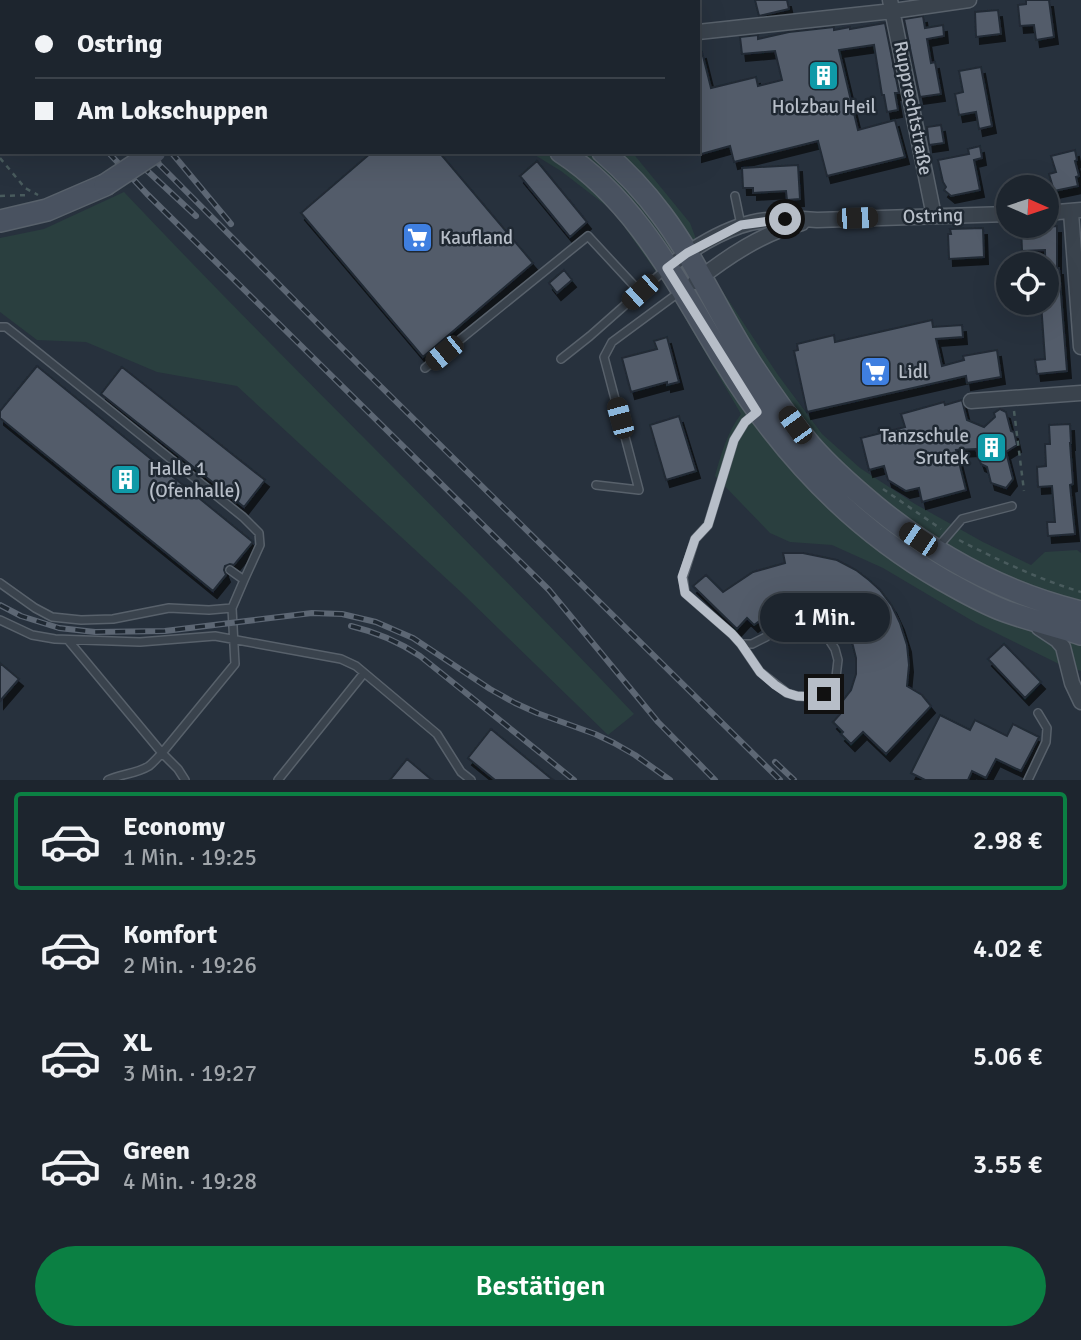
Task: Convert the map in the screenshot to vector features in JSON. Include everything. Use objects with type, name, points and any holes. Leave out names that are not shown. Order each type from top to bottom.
[{"type":"main road","points":[[0,221],[47,210],[105,185],[152,154]]},
{"type":"main road","points":[[570,154],[621,203],[654,246],[757,412],[828,495],[895,551],[968,594],[1003,610],[1081,634]]},
{"type":"main road","points":[[605,154],[642,189],[662,214],[751,364],[810,445],[851,486],[902,528],[966,569],[1040,601],[1081,612]]},
{"type":"street","points":[[700,33],[892,5],[969,0]]},
{"type":"street","name":"Rupprechtstraße","points":[[892,5],[934,216]]},
{"type":"street","points":[[1076,211],[1081,347]]},
{"type":"street","name":"Ostring","points":[[667,268],[687,253],[741,225],[769,220],[996,214]]},
{"type":"street","name":"Ostring","points":[[683,290],[753,241],[817,220]]},
{"type":"street","points":[[971,401],[1081,393]]},
{"type":"street","points":[[1040,601],[1071,616],[1081,627]]},
{"type":"street","points":[[1003,610],[1043,630],[1063,647],[1072,682],[1081,702]]},
{"type":"street","points":[[1067,661],[1081,639]]},
{"type":"lane","points":[[735,196],[741,225]]},
{"type":"lane","points":[[425,368],[588,236],[640,292]]},
{"type":"lane","points":[[561,359],[590,337],[667,268]]},
{"type":"lane","points":[[596,485],[639,490],[604,357],[612,342],[683,290]]},
{"type":"lane","points":[[0,327],[6,327],[109,408],[259,533],[260,545],[232,608],[235,664],[162,753],[149,765],[136,772],[108,780]]},
{"type":"lane","points":[[741,644],[751,644],[790,624],[812,627],[825,635],[835,649],[838,660],[836,677],[824,694],[815,697],[787,693],[760,672],[741,644],[685,593],[682,577],[695,539],[708,525],[734,440],[745,422],[757,412],[776,423]]},
{"type":"lane","points":[[786,429],[810,445]]},
{"type":"lane","points":[[895,551],[933,548],[962,519],[1012,506]]},
{"type":"lane","points":[[230,570],[244,580]]},
{"type":"lane","points":[[0,583],[52,617],[113,619],[169,608],[232,608]]},
{"type":"lane","points":[[0,620],[32,635],[68,640],[140,642],[215,636],[341,659],[356,666],[437,734],[461,772],[471,780]]},
{"type":"lane","points":[[68,640],[185,780]]},
{"type":"lane","points":[[278,780],[364,673]]},
{"type":"lane","points":[[1028,780],[1046,742],[1047,728],[1038,713]]},
{"type":"path","points":[[0,158],[24,188],[37,195]]},
{"type":"path","points":[[1013,398],[1024,491]]},
{"type":"path","points":[[881,487],[933,548],[996,559],[1081,592]]},
{"type":"green space","points":[[533,154],[634,154],[690,223],[707,268],[778,375],[822,434],[860,468],[915,504],[1031,565],[1045,552],[1077,550],[1081,553],[1081,671],[1059,664],[976,623],[883,568],[832,545],[790,542],[770,533],[715,476],[728,436],[741,414],[667,287],[613,211],[561,171]]},
{"type":"green space","points":[[124,192],[634,714],[608,735],[462,593],[237,386],[157,372],[86,342],[37,340],[0,312],[0,238],[44,229]]},
{"type":"building","points":[[755,0],[787,0],[789,9],[759,16]]},
{"type":"building","points":[[1026,0],[1049,0],[1054,37],[1036,40],[1034,25],[1020,26],[1018,5],[1026,4]]},
{"type":"building","points":[[998,10],[1001,34],[976,37],[975,12]]},
{"type":"building","points":[[923,16],[925,28],[943,25],[944,36],[927,39],[941,94],[920,97],[904,19]]},
{"type":"building","points":[[885,23],[899,93],[895,93],[898,110],[887,112],[874,45],[839,50],[858,130],[895,120],[905,157],[827,176],[818,141],[734,162],[730,146],[698,155],[700,52],[711,88],[756,77],[758,86],[782,80],[775,51],[742,54],[740,37],[758,35],[758,39],[834,27],[834,30]]},
{"type":"building","points":[[981,67],[992,126],[979,129],[976,112],[959,115],[955,94],[963,92],[959,71]]},
{"type":"building","points":[[941,125],[944,143],[929,145],[927,127]]},
{"type":"building","points":[[980,146],[982,158],[974,160],[980,190],[951,196],[944,190],[946,187],[938,160],[969,154],[968,149]]},
{"type":"building","points":[[1075,150],[1078,186],[1059,190],[1059,175],[1049,174],[1056,172],[1051,156]]},
{"type":"building","name":"Kaufland","points":[[370,154],[441,154],[533,263],[423,357],[301,213]]},
{"type":"building","points":[[537,161],[587,222],[570,237],[520,176]]},
{"type":"building","points":[[798,165],[800,199],[787,200],[786,191],[753,193],[753,188],[743,188],[742,168]]},
{"type":"building","points":[[983,228],[984,257],[949,259],[950,229]]},
{"type":"building","points":[[1021,238],[1057,238],[1057,252],[1022,251]]},
{"type":"building","points":[[1059,268],[1067,371],[1037,374],[1035,360],[1045,359],[1042,315],[1059,315]]},
{"type":"building","points":[[564,270],[572,280],[557,293],[549,283]]},
{"type":"building","name":"Lidl","points":[[932,320],[933,327],[962,325],[963,337],[936,339],[942,366],[964,360],[963,356],[997,350],[1001,377],[967,383],[966,376],[807,412],[794,351],[798,350],[797,344],[834,335],[835,342]]},
{"type":"building","points":[[667,337],[679,382],[667,385],[667,382],[631,392],[622,358],[657,349],[654,341]]},
{"type":"building","name":"Halle 1 (Ofenhalle)","points":[[37,366],[253,542],[234,565],[225,566],[226,575],[213,591],[0,418],[0,411]]},
{"type":"building","points":[[122,367],[265,480],[244,507],[101,394]]},
{"type":"building","points":[[962,400],[967,420],[984,427],[995,417],[994,413],[1000,409],[1006,412],[1017,445],[1006,452],[1013,479],[1006,488],[991,483],[987,467],[981,464],[976,449],[956,450],[966,490],[922,502],[919,488],[906,491],[888,480],[884,466],[869,470],[861,438],[905,427],[901,414]]},
{"type":"building","points":[[679,416],[696,471],[666,480],[650,425]]},
{"type":"building","points":[[1070,424],[1073,484],[1070,485],[1075,534],[1048,536],[1047,522],[1055,522],[1052,486],[1038,487],[1037,467],[1046,466],[1045,444],[1050,444],[1049,425]]},
{"type":"building","points":[[783,553],[803,553],[837,560],[869,580],[892,606],[907,645],[907,686],[922,695],[931,706],[886,754],[863,732],[851,744],[833,722],[842,712],[838,707],[851,690],[856,674],[852,642],[838,622],[810,608],[787,606],[772,612],[754,625],[747,618],[737,629],[693,586],[706,575],[723,592],[753,572],[785,563]]},
{"type":"building","points":[[1004,644],[1041,682],[1025,698],[988,659]]},
{"type":"building","points":[[0,663],[19,679],[0,701]]},
{"type":"building","points":[[940,715],[970,730],[975,720],[1007,736],[1013,724],[1039,737],[1021,771],[996,759],[986,778],[972,771],[968,780],[925,780],[911,773]]},
{"type":"building","points":[[491,729],[553,780],[495,780],[468,758]]},
{"type":"building","points":[[407,759],[432,780],[390,780]]},
{"type":"railway","points":[[110,154],[147,194],[549,590],[658,722],[715,780]]},
{"type":"railway","points":[[129,154],[196,216]]},
{"type":"railway","points":[[149,154],[780,780]]},
{"type":"railway","points":[[173,154],[231,224]]},
{"type":"railway","points":[[0,605],[21,616],[59,628],[95,632],[165,631],[312,613],[342,614],[376,622],[413,638],[515,703],[614,743],[670,780]]},
{"type":"railway","points":[[351,626],[387,638],[420,656],[574,780]]},
{"type":"railway","points":[[775,762],[794,780]]},
{"type":"place","name":"Holzbau Heil","points":[[824,76]]},
{"type":"place","name":"Kaufland","points":[[417,238]]},
{"type":"place","name":"Lidl","points":[[875,372]]},
{"type":"place","name":"Tanzschule Srutek","points":[[992,447]]},
{"type":"place","name":"Halle 1 (Ofenhalle)","points":[[126,480]]},
{"type":"route","points":[[785,219],[741,225],[707,241],[667,268],[757,412],[745,422],[734,440],[715,508],[708,525],[695,539],[682,577],[685,593],[732,634],[760,672],[775,685],[797,696],[815,697],[824,694]]}]
